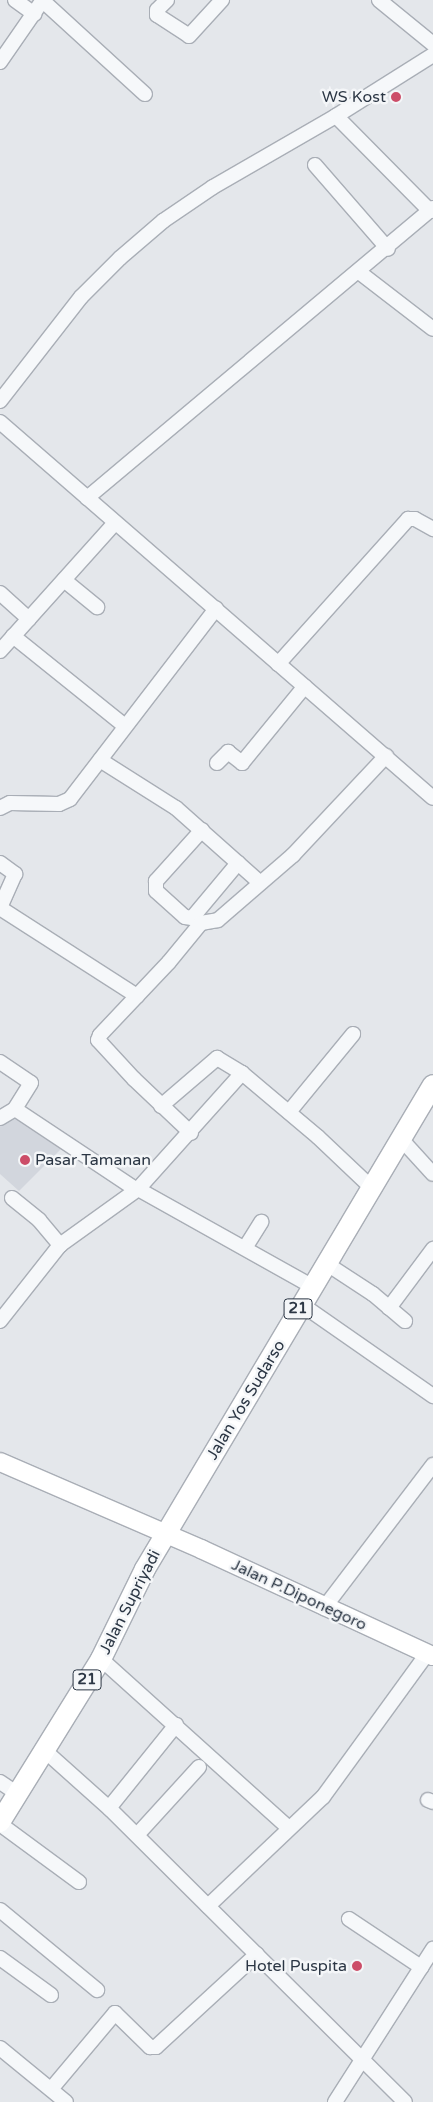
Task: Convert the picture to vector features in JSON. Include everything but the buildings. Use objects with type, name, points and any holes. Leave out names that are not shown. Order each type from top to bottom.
[{"type":"highway","name":"Jalan Yos Sudarso","points":[[166,1534],[301,1304],[327,1264],[433,1085]]},
{"type":"highway","name":"Jalan Supriyadi","points":[[0,1823],[100,1659],[166,1534]]},
{"type":"main road","name":"Jalan P.Diponegoro","points":[[2,1466],[166,1534],[430,1655]]},
{"type":"street","points":[[15,0],[34,14]]},
{"type":"street","points":[[0,62],[43,0],[145,94]]},
{"type":"street","points":[[167,0],[157,10],[157,15],[189,36],[222,0]]},
{"type":"street","points":[[379,0],[433,44]]},
{"type":"street","points":[[0,402],[81,297],[141,239],[213,187],[336,116],[433,54]]},
{"type":"street","points":[[87,498],[226,378],[359,272],[432,210],[336,116]]},
{"type":"street","points":[[315,165],[388,248]]},
{"type":"street","points":[[359,272],[433,329]]},
{"type":"street","points":[[0,422],[433,798]]},
{"type":"street","points":[[278,664],[408,519],[415,519],[433,529]]},
{"type":"street","points":[[0,651],[115,523]]},
{"type":"street","points":[[64,580],[97,607]]},
{"type":"street","points":[[0,593],[29,619]]},
{"type":"street","points":[[0,808],[10,803],[66,802],[216,609]]},
{"type":"street","points":[[13,636],[124,726]]},
{"type":"street","points":[[217,763],[228,752],[241,764],[305,686]]},
{"type":"street","points":[[191,1132],[161,1106],[98,1039],[201,923],[218,920],[293,855],[386,756]]},
{"type":"street","points":[[100,760],[176,808],[257,880]]},
{"type":"street","points":[[202,830],[154,884],[155,889],[163,898],[185,918],[192,918],[238,863]]},
{"type":"street","points":[[0,862],[15,874],[0,907],[137,996]]},
{"type":"street","points":[[289,1112],[353,1034]]},
{"type":"street","points":[[161,1106],[218,1058],[242,1073],[289,1112],[372,1188]]},
{"type":"street","points":[[0,1062],[31,1083],[5,1112],[137,1189],[313,1287]]},
{"type":"street","points":[[0,1321],[60,1245],[137,1189],[191,1132],[242,1073]]},
{"type":"street","points":[[401,1138],[433,1174]]},
{"type":"street","points":[[12,1198],[39,1220],[60,1245]]},
{"type":"street","points":[[245,1248],[262,1222]]},
{"type":"street","points":[[388,1308],[433,1249]]},
{"type":"street","points":[[327,1264],[405,1321]]},
{"type":"street","points":[[301,1304],[433,1396]]},
{"type":"street","points":[[324,1608],[433,1465]]},
{"type":"street","points":[[208,1906],[323,1797],[430,1655]]},
{"type":"street","points":[[100,1659],[176,1725],[205,1760],[290,1828]]},
{"type":"street","points":[[109,1808],[176,1725]]},
{"type":"street","points":[[44,1750],[137,1835],[405,2102]]},
{"type":"street","points":[[137,1835],[205,1760]]},
{"type":"street","points":[[0,1782],[18,1794]]},
{"type":"street","points":[[0,1823],[79,1882]]},
{"type":"street","points":[[0,1910],[97,1990]]},
{"type":"street","points":[[349,1919],[426,1966]]},
{"type":"street","points":[[335,2102],[426,1966],[433,1949]]},
{"type":"street","points":[[52,2088],[115,2013],[150,2047],[156,2047],[256,1954]]},
{"type":"street","points":[[0,1958],[52,1995]]},
{"type":"street","points":[[0,2048],[52,2088],[66,2102]]},
{"type":"shaded area","name":"Pasar Tamanan","points":[[14,1112],[65,1145],[19,1191],[0,1174],[0,1124]]},
{"type":"place","name":"WS Kost","points":[[396,97]]},
{"type":"place","name":"Pasar Tamanan","points":[[25,1160]]},
{"type":"place","name":"Hotel Puspita","points":[[357,1966]]}]
